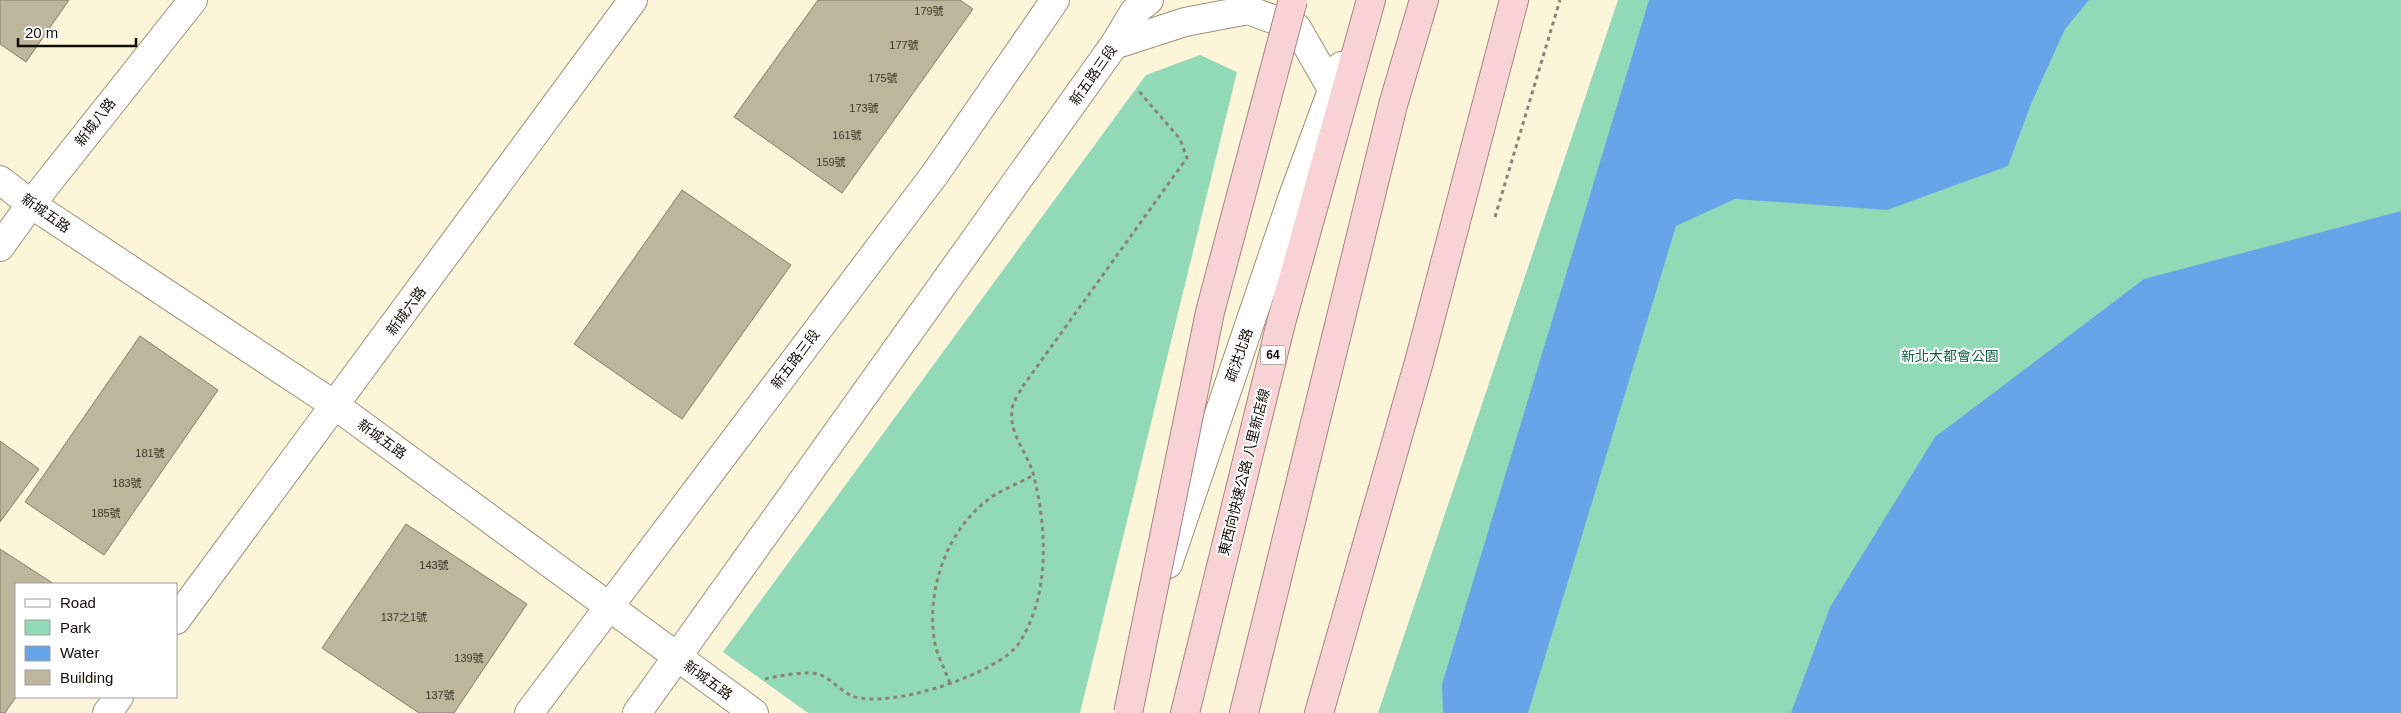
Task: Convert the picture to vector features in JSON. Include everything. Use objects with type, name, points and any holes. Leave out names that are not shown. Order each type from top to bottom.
[{"type":"highway","points":[[1128,713],[1210,312],[1292,0]]},
{"type":"highway","name":"東西向快速公路 八里新店線","points":[[1184,713],[1281,323],[1370,0]]},
{"type":"highway","points":[[1244,713],[1393,105],[1424,0]]},
{"type":"highway","points":[[1318,713],[1419,362],[1514,0]]},
{"type":"street","name":"新城八路","points":[[0,246],[192,0]]},
{"type":"street","name":"新城六路","points":[[178,617],[336,406],[633,0]]},
{"type":"street","name":"新五路三段","points":[[529,713],[929,182],[1056,0]]},
{"type":"street","name":"新五路三段","points":[[637,713],[1114,45],[1134,12],[1149,0]]},
{"type":"street","name":"疏洪北路","points":[[1120,713],[1198,473],[1332,89],[1370,0]]},
{"type":"street","points":[[1114,45],[1185,22],[1248,10],[1297,28],[1332,89]]},
{"type":"street","name":"新城五路","points":[[0,180],[31,204],[336,406],[754,713]]},
{"type":"street","points":[[107,713],[118,698]]},
{"type":"path","points":[[756,681],[780,675],[820,674],[852,696],[881,700],[910,695],[950,683],[993,665],[1019,644],[1036,607],[1043,561],[1041,512],[1034,475],[1013,431],[1012,409],[1023,386],[1187,158],[1180,140],[1137,89]]},
{"type":"path","points":[[950,683],[935,644],[932,602],[943,559],[965,522],[992,496],[1034,475]]},
{"type":"green space","name":"新北大都會公園","points":[[1618,0],[2401,0],[2401,713],[1378,713]]},
{"type":"green space","points":[[1200,55],[1237,72],[1080,713],[808,713],[723,652],[1146,75]]},
{"type":"water","points":[[1649,0],[2089,0],[2065,29],[2031,104],[2008,166],[1887,210],[1735,199],[1676,226],[1528,713],[1443,713],[1442,684]]},
{"type":"water","points":[[2401,211],[2401,713],[1791,713],[1830,607],[1935,437],[2144,279]]},
{"type":"building","points":[[0,0],[69,0],[26,62],[0,44]]},
{"type":"building","points":[[818,0],[960,0],[973,9],[842,193],[734,117]]},
{"type":"building","points":[[682,190],[791,265],[682,419],[574,344]]},
{"type":"building","points":[[140,336],[218,390],[104,555],[25,502]]},
{"type":"building","points":[[0,441],[39,469],[0,522]]},
{"type":"building","points":[[406,524],[527,604],[454,713],[419,713],[322,648]]},
{"type":"building","points":[[0,549],[52,583],[15,583],[15,698],[5,713],[0,713]]}]
